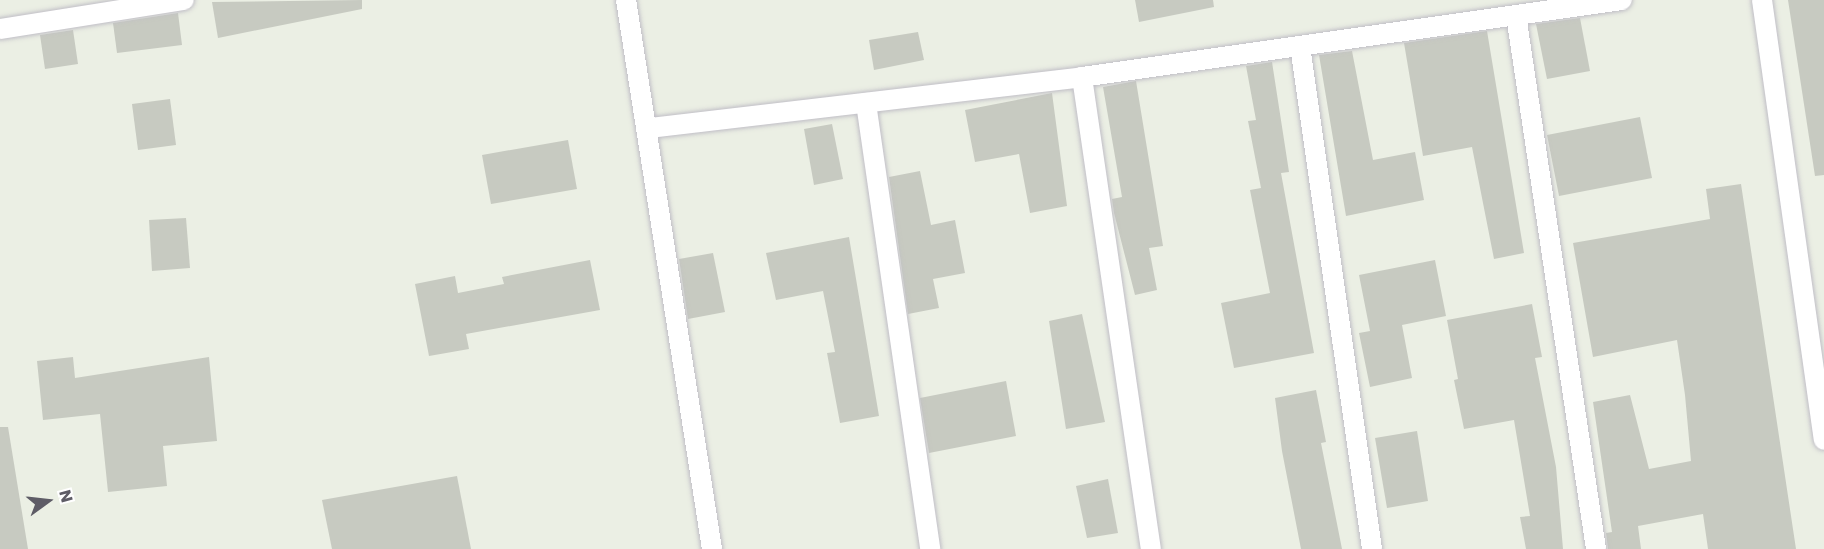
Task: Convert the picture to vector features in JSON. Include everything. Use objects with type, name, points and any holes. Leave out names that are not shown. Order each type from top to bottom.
[{"type":"street","points":[[0,29],[184,0]]},
{"type":"street","points":[[626,0],[650,128],[712,549]]},
{"type":"street","points":[[650,128],[1083,77],[1622,0]]},
{"type":"street","points":[[1762,0],[1824,440]]},
{"type":"street","points":[[1516,15],[1596,549]]},
{"type":"street","points":[[1300,46],[1372,549]]},
{"type":"street","points":[[1083,77],[1151,549]]},
{"type":"street","points":[[866,102],[930,549]]},
{"type":"building","points":[[362,0],[362,9],[218,38],[212,2]]},
{"type":"building","points":[[1135,0],[1213,0],[1214,7],[1139,22]]},
{"type":"building","points":[[1788,0],[1824,0],[1824,175],[1815,176]]},
{"type":"building","points":[[178,13],[182,45],[117,53],[113,23]]},
{"type":"building","points":[[1580,18],[1590,71],[1547,79],[1536,24]]},
{"type":"building","points":[[73,30],[78,64],[45,69],[40,35]]},
{"type":"building","points":[[1487,31],[1524,253],[1494,259],[1472,147],[1423,156],[1404,43]]},
{"type":"building","points":[[918,32],[924,60],[874,70],[869,40]]},
{"type":"building","points":[[1352,51],[1373,160],[1415,152],[1424,200],[1346,216],[1319,55]]},
{"type":"building","points":[[1272,62],[1289,172],[1281,173],[1314,353],[1234,368],[1221,303],[1270,293],[1250,190],[1261,188],[1248,121],[1256,120],[1246,66]]},
{"type":"building","points":[[1136,81],[1163,246],[1149,248],[1157,290],[1135,295],[1114,213],[1112,199],[1122,197],[1103,87]]},
{"type":"building","points":[[1052,93],[1067,206],[1030,213],[1019,154],[975,162],[965,110]]},
{"type":"building","points":[[170,99],[176,145],[138,150],[132,104]]},
{"type":"building","points":[[1640,117],[1652,178],[1559,196],[1547,135]]},
{"type":"building","points":[[832,124],[843,179],[814,185],[804,129]]},
{"type":"building","points":[[568,140],[577,189],[491,204],[482,155]]},
{"type":"building","points":[[920,171],[931,225],[955,220],[965,273],[933,279],[939,308],[908,314],[889,177]]},
{"type":"building","points":[[1741,184],[1796,549],[1708,549],[1703,514],[1638,526],[1641,549],[1608,549],[1606,533],[1612,532],[1593,402],[1630,395],[1649,469],[1691,461],[1685,395],[1677,340],[1593,357],[1573,243],[1710,219],[1706,189]]},
{"type":"building","points":[[186,218],[190,268],[152,271],[149,220]]},
{"type":"building","points":[[849,237],[879,416],[840,423],[827,353],[835,352],[823,291],[776,300],[766,253]]},
{"type":"building","points":[[713,253],[725,312],[688,319],[679,259]]},
{"type":"building","points":[[590,260],[600,310],[466,334],[469,349],[429,356],[415,284],[455,276],[458,293],[504,284],[502,277]]},
{"type":"building","points":[[1435,260],[1446,316],[1402,325],[1412,378],[1370,387],[1359,333],[1370,331],[1359,275]]},
{"type":"building","points":[[1532,304],[1542,357],[1535,358],[1556,467],[1563,549],[1526,549],[1520,517],[1530,516],[1514,420],[1464,429],[1454,380],[1458,379],[1447,320]]},
{"type":"building","points":[[1082,314],[1105,422],[1066,429],[1049,321]]},
{"type":"building","points":[[73,357],[75,378],[209,357],[217,441],[163,446],[167,486],[108,492],[100,414],[43,420],[37,361]]},
{"type":"building","points":[[1006,381],[1016,436],[929,453],[920,398]]},
{"type":"building","points":[[1316,390],[1326,442],[1321,443],[1342,549],[1301,549],[1282,451],[1275,398]]},
{"type":"building","points":[[0,427],[8,427],[28,549],[0,549]]},
{"type":"building","points":[[1417,431],[1428,501],[1387,508],[1375,438]]},
{"type":"building","points":[[457,476],[471,549],[332,549],[322,500]]},
{"type":"building","points":[[1108,479],[1118,533],[1087,538],[1076,486]]}]
